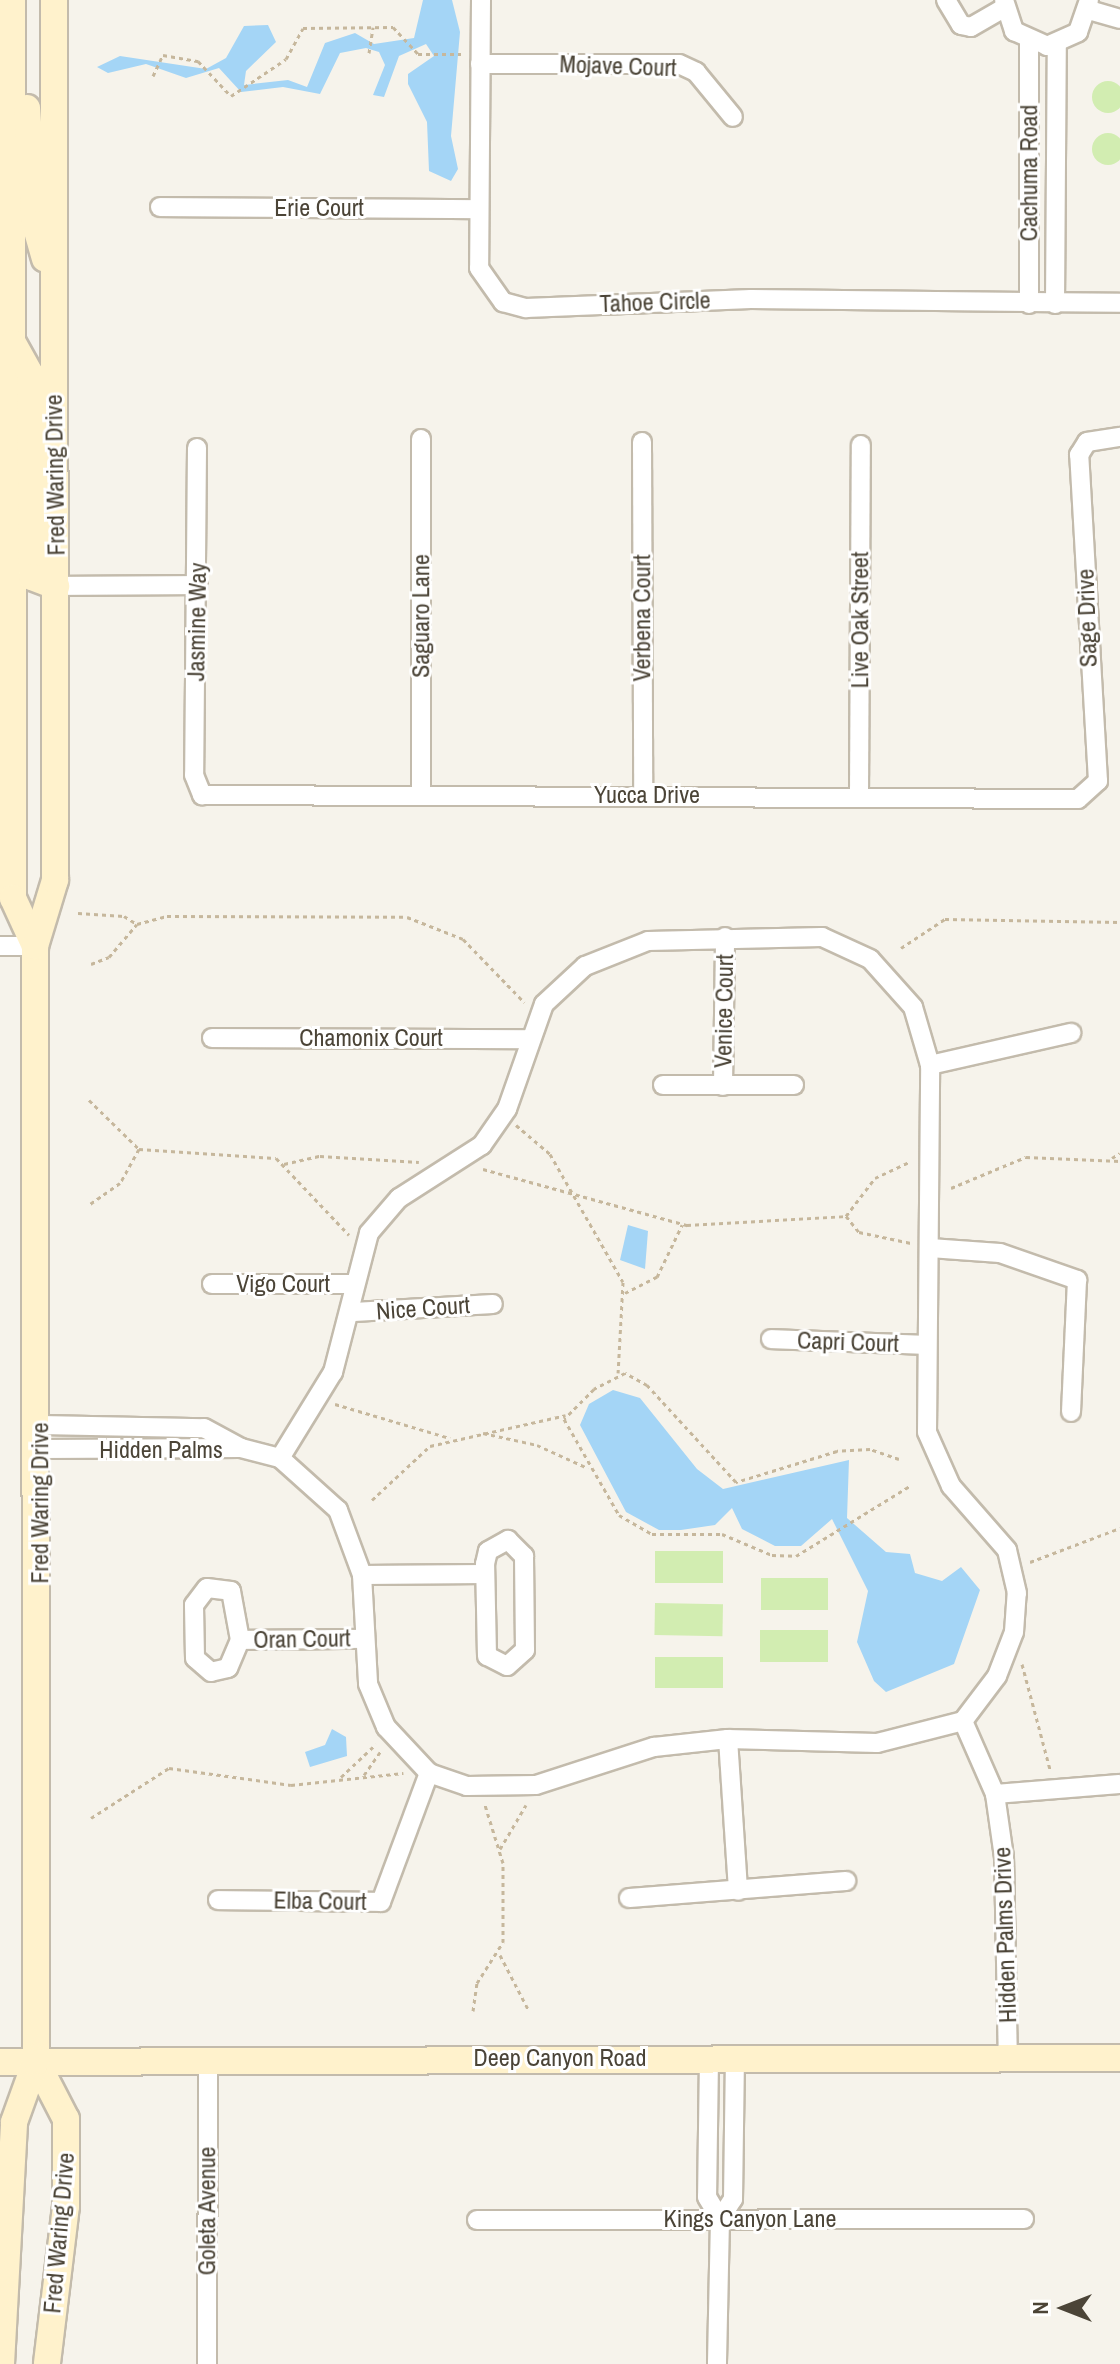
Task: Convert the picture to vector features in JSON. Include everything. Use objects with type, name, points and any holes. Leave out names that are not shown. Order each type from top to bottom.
[{"type":"main road","name":"Fred Waring Drive","points":[[12,0],[6,107],[11,340],[13,898],[35,946]]},
{"type":"main road","name":"Fred Waring Drive","points":[[1,2364],[14,2122],[36,2061],[41,1437],[35,946],[55,880],[54,0]]},
{"type":"main road","points":[[6,107],[29,114],[35,224],[54,289]]},
{"type":"main road","points":[[11,340],[30,374],[32,577],[56,586]]},
{"type":"main road","name":"Deep Canyon Road","points":[[0,2062],[1120,2058]]},
{"type":"main road","name":"Fred Waring Drive","points":[[36,2061],[66,2119],[66,2206],[47,2364]]},
{"type":"street","name":"Tahoe Circle","points":[[481,0],[478,209],[482,280],[513,306],[751,299],[1120,303]]},
{"type":"street","points":[[946,0],[961,25],[971,27],[1004,4],[1010,26],[1029,43],[1057,45],[1078,32],[1089,5],[1120,19]]},
{"type":"street","name":"Cachuma Road","points":[[1029,43],[1029,304]]},
{"type":"street","name":"Cachuma Road","points":[[1055,304],[1057,45]]},
{"type":"street","name":"Mojave Court","points":[[480,64],[679,64],[696,72],[733,117]]},
{"type":"street","name":"Erie Court","points":[[160,207],[478,209]]},
{"type":"street","name":"Sage Drive","points":[[1091,794],[1098,781],[1079,455],[1087,442],[1120,437]]},
{"type":"street","name":"Saguaro Lane","points":[[421,439],[421,794]]},
{"type":"street","name":"Verbena Court","points":[[642,442],[643,795]]},
{"type":"street","name":"Live Oak Street","points":[[859,795],[861,445]]},
{"type":"street","name":"Jasmine Way","points":[[197,448],[194,775],[202,795]]},
{"type":"street","points":[[56,586],[198,585]]},
{"type":"street","name":"Yucca Drive","points":[[202,795],[859,795],[1078,799],[1091,794]]},
{"type":"street","name":"Venice Court","points":[[723,1086],[725,937]]},
{"type":"street","points":[[822,937],[870,959],[913,1007],[930,1065],[930,1248],[926,1345],[934,1456],[1007,1550],[1017,1593],[1014,1632],[997,1676],[963,1721],[877,1743],[728,1739],[613,1754],[512,1788],[467,1786],[429,1773],[403,1750],[374,1704],[364,1639],[362,1575],[338,1510],[280,1458],[333,1372],[354,1312],[360,1256],[383,1214],[490,1133],[507,1109],[529,1039],[544,1004],[585,966],[648,941],[822,937]]},
{"type":"street","points":[[0,946],[35,946]]},
{"type":"street","points":[[930,1065],[1071,1033]]},
{"type":"street","name":"Chamonix Court","points":[[212,1038],[529,1039]]},
{"type":"street","name":"Venice Court","points":[[663,1085],[794,1085]]},
{"type":"street","points":[[930,1248],[1000,1253],[1077,1280],[1071,1412]]},
{"type":"street","name":"Vigo Court","points":[[212,1284],[355,1284]]},
{"type":"street","name":"Nice Court","points":[[354,1312],[493,1304]]},
{"type":"street","name":"Capri Court","points":[[771,1339],[926,1345]]},
{"type":"street","points":[[172,1451],[173,1427]]},
{"type":"street","points":[[41,1437],[173,1427],[220,1432],[241,1448]]},
{"type":"street","name":"Hidden Palms","points":[[41,1437],[172,1451],[241,1448],[280,1458]]},
{"type":"street","points":[[496,1543],[519,1545],[525,1650],[517,1664],[487,1656],[485,1574],[496,1543]]},
{"type":"street","points":[[362,1575],[485,1574]]},
{"type":"street","name":"Oran Court","points":[[240,1640],[364,1639]]},
{"type":"street","name":"Hidden Palms Drive","points":[[963,1721],[995,1794],[1009,1917],[1008,2060]]},
{"type":"street","points":[[728,1739],[738,1891]]},
{"type":"street","name":"Elba Court","points":[[218,1900],[381,1902],[429,1773]]},
{"type":"street","points":[[995,1794],[1120,1784]]},
{"type":"street","points":[[629,1898],[846,1881]]},
{"type":"street","points":[[717,2364],[720,2219],[707,2197],[722,2058]]},
{"type":"street","points":[[720,2219],[733,2199],[722,2058]]},
{"type":"street","name":"Goleta Avenue","points":[[207,2364],[208,2059]]},
{"type":"street","name":"Kings Canyon Lane","points":[[477,2220],[1024,2219]]},
{"type":"path","points":[[369,53],[373,27]]},
{"type":"path","points":[[153,76],[163,55],[208,67],[231,96],[247,80],[286,59],[298,30],[373,27],[402,34],[414,52],[460,54]]},
{"type":"path","points":[[78,913],[124,916],[137,924]]},
{"type":"path","points":[[91,964],[109,957],[137,924],[194,913],[246,921],[378,916],[430,921],[463,939],[523,1008]]},
{"type":"path","points":[[901,948],[945,919],[1120,922]]},
{"type":"path","points":[[89,1100],[139,1149],[254,1152],[284,1164],[349,1235]]},
{"type":"path","points":[[372,1500],[415,1455],[478,1432],[567,1415],[618,1374],[625,1293],[543,1145],[516,1125]]},
{"type":"path","points":[[90,1204],[120,1183],[139,1149]]},
{"type":"path","points":[[1112,1158],[1120,1153]]},
{"type":"path","points":[[284,1164],[320,1156],[420,1162]]},
{"type":"path","points":[[951,1188],[1026,1157],[1112,1158],[1120,1161]]},
{"type":"path","points":[[483,1169],[567,1187],[682,1225],[846,1216],[875,1178],[910,1162]]},
{"type":"path","points":[[846,1216],[859,1232],[911,1243]]},
{"type":"path","points":[[625,1293],[657,1277],[682,1225]]},
{"type":"path","points":[[618,1374],[647,1385],[732,1480],[837,1451],[870,1449],[899,1459]]},
{"type":"path","points":[[335,1404],[452,1439]]},
{"type":"path","points":[[567,1415],[568,1433],[619,1515],[652,1534],[722,1534],[783,1556],[805,1553],[863,1512],[910,1486]]},
{"type":"path","points":[[478,1432],[537,1445],[588,1468]]},
{"type":"path","points":[[1026,1564],[1120,1528]]},
{"type":"path","points":[[1022,1664],[1051,1773]]},
{"type":"path","points":[[341,1777],[377,1744]]},
{"type":"path","points":[[364,1775],[381,1751]]},
{"type":"path","points":[[91,1818],[147,1785],[158,1769],[291,1785],[341,1777],[407,1773]]},
{"type":"path","points":[[485,1805],[500,1849],[500,1955],[528,2009]]},
{"type":"path","points":[[500,1849],[526,1805]]},
{"type":"path","points":[[473,2011],[477,1983],[500,1955]]},
{"type":"green space","points":[[1108,81],[1119,86],[1124,97],[1119,108],[1108,113],[1097,108],[1092,97],[1097,86]]},
{"type":"green space","points":[[1108,133],[1119,138],[1124,149],[1119,160],[1108,165],[1097,160],[1092,149],[1097,138]]},
{"type":"green space","points":[[655,1551],[723,1551],[723,1583],[655,1583]]},
{"type":"green space","points":[[761,1578],[828,1578],[828,1610],[761,1610]]},
{"type":"green space","points":[[655,1603],[723,1604],[722,1636],[654,1635]]},
{"type":"green space","points":[[760,1630],[828,1630],[828,1662],[760,1662]]},
{"type":"green space","points":[[655,1657],[723,1657],[723,1688],[655,1688]]},
{"type":"water","points":[[423,0],[452,0],[460,32],[451,136],[458,169],[451,181],[429,171],[427,122],[408,84],[408,74],[434,56],[426,44],[399,56],[384,97],[373,95],[385,65],[379,52],[366,48],[340,53],[320,94],[283,87],[241,92],[219,68],[186,78],[146,64],[108,73],[97,67],[120,56],[206,69],[226,58],[244,26],[268,25],[276,42],[246,71],[244,85],[288,80],[307,87],[325,43],[355,33],[374,44],[414,38]]},
{"type":"water","points":[[628,1225],[648,1231],[645,1269],[620,1260]]},
{"type":"water","points":[[613,1390],[640,1398],[697,1469],[723,1489],[849,1460],[847,1518],[886,1552],[910,1554],[915,1573],[942,1581],[961,1567],[980,1590],[954,1664],[886,1692],[874,1681],[857,1642],[868,1591],[832,1519],[801,1546],[775,1546],[742,1529],[732,1508],[715,1525],[681,1530],[659,1530],[626,1512],[580,1425],[589,1404]]},
{"type":"water","points":[[332,1729],[346,1737],[347,1756],[310,1767],[305,1752],[325,1745]]}]
